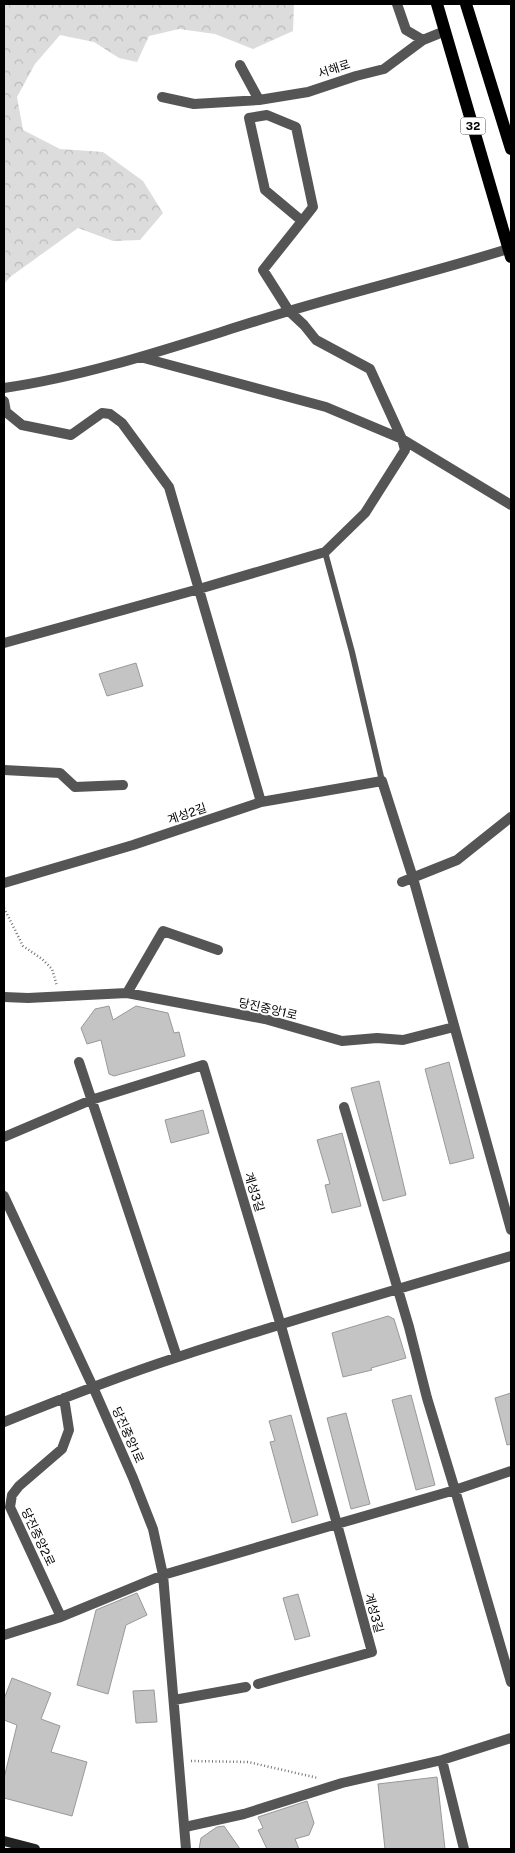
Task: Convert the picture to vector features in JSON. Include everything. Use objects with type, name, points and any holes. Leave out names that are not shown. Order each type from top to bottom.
[{"type":"main road","name":"32","points":[[437,4],[510,251]]},
{"type":"main road","points":[[466,4],[511,149]]},
{"type":"street","points":[[397,4],[406,30],[422,40]]},
{"type":"street","name":"서해로","points":[[162,97],[194,104],[260,100],[308,92],[384,69],[422,40],[445,31]]},
{"type":"street","points":[[240,65],[260,100]]},
{"type":"street","points":[[4,643],[325,552],[365,513],[405,450],[402,438],[370,368],[316,340],[289,311],[263,270],[302,221],[312,207],[296,127],[267,115],[249,118],[265,190],[302,221]]},
{"type":"street","points":[[4,388],[43,382],[138,357],[289,311],[510,251]]},
{"type":"street","points":[[138,357],[326,407],[402,438],[511,505]]},
{"type":"street","points":[[4,401],[6,412],[22,425],[71,435],[102,413],[110,414],[122,423],[169,487],[261,802]]},
{"type":"street","points":[[4,770],[60,773],[76,787],[123,785]]},
{"type":"street","points":[[382,781],[413,878],[511,1230]]},
{"type":"street","name":"계성2길","points":[[4,883],[134,845],[261,802],[382,781]]},
{"type":"street","points":[[402,882],[457,860],[511,817]]},
{"type":"street","points":[[127,993],[163,931],[218,950]]},
{"type":"street","name":"당진중앙1로","points":[[4,997],[60,997],[127,993],[265,1019],[342,1041],[378,1038],[403,1040],[454,1027]]},
{"type":"street","points":[[79,1062],[177,1357]]},
{"type":"street","name":"계성3길","points":[[91,1100],[203,1065],[281,1326],[372,1652],[258,1684]]},
{"type":"street","points":[[4,1137],[91,1100]]},
{"type":"street","points":[[344,1107],[511,1682]]},
{"type":"street","name":"당진중앙1로","points":[[4,1196],[93,1387],[153,1529],[163,1575],[186,1849]]},
{"type":"street","points":[[4,1422],[177,1357],[511,1256]]},
{"type":"street","name":"당진중앙2로","points":[[61,1616],[10,1507],[12,1495],[19,1486],[62,1449],[69,1430],[64,1398]]},
{"type":"street","points":[[4,1635],[61,1616],[163,1575],[455,1490],[511,1471]]},
{"type":"street","points":[[174,1700],[246,1687]]},
{"type":"street","points":[[185,1827],[244,1814],[342,1783],[442,1760],[511,1738]]},
{"type":"street","points":[[442,1760],[464,1849]]},
{"type":"street","points":[[4,1841],[35,1849]]},
{"type":"lane","points":[[325,552],[352,652],[382,781]]},
{"type":"path","points":[[4,908],[23,946],[42,959],[52,969],[60,997]]},
{"type":"path","points":[[179,1761],[248,1762],[342,1783]]},
{"type":"green space","points":[[4,4],[294,4],[293,31],[253,49],[215,34],[179,29],[149,36],[137,62],[119,58],[94,42],[60,35],[35,64],[17,97],[23,130],[60,149],[103,152],[143,181],[163,213],[140,240],[113,241],[78,228],[10,277],[4,284]]},
{"type":"building","points":[[136,663],[143,686],[107,696],[99,674]]},
{"type":"building","points":[[109,1006],[113,1020],[136,1006],[168,1013],[174,1033],[179,1032],[185,1056],[114,1076],[109,1074],[101,1040],[87,1044],[81,1028],[95,1009]]},
{"type":"building","points":[[449,1062],[474,1158],[450,1164],[425,1069]]},
{"type":"building","points":[[379,1081],[406,1195],[383,1201],[351,1088]]},
{"type":"building","points":[[203,1110],[209,1133],[171,1143],[165,1120]]},
{"type":"building","points":[[342,1133],[361,1206],[332,1213],[325,1185],[330,1184],[317,1140]]},
{"type":"building","points":[[388,1316],[394,1319],[406,1358],[371,1368],[372,1370],[343,1377],[332,1333]]},
{"type":"building","points":[[511,1393],[511,1444],[507,1445],[495,1398]]},
{"type":"building","points":[[411,1395],[435,1485],[416,1490],[392,1400]]},
{"type":"building","points":[[346,1413],[370,1504],[351,1509],[327,1418]]},
{"type":"building","points":[[291,1415],[318,1515],[292,1523],[270,1442],[275,1441],[269,1421]]},
{"type":"building","points":[[137,1593],[147,1615],[126,1625],[108,1694],[77,1685],[96,1610]]},
{"type":"building","points":[[298,1594],[310,1636],[295,1640],[283,1598]]},
{"type":"building","points":[[12,1678],[51,1693],[41,1719],[60,1726],[51,1752],[87,1762],[72,1816],[4,1798],[4,1778],[17,1725],[4,1720],[4,1699]]},
{"type":"building","points":[[154,1690],[157,1722],[136,1723],[133,1691]]},
{"type":"building","points":[[437,1777],[445,1849],[385,1849],[378,1784]]},
{"type":"building","points":[[307,1801],[314,1823],[309,1835],[295,1839],[299,1849],[267,1849],[258,1830],[263,1828],[258,1817]]},
{"type":"building","points":[[224,1826],[240,1849],[199,1849],[201,1838],[217,1827]]}]
